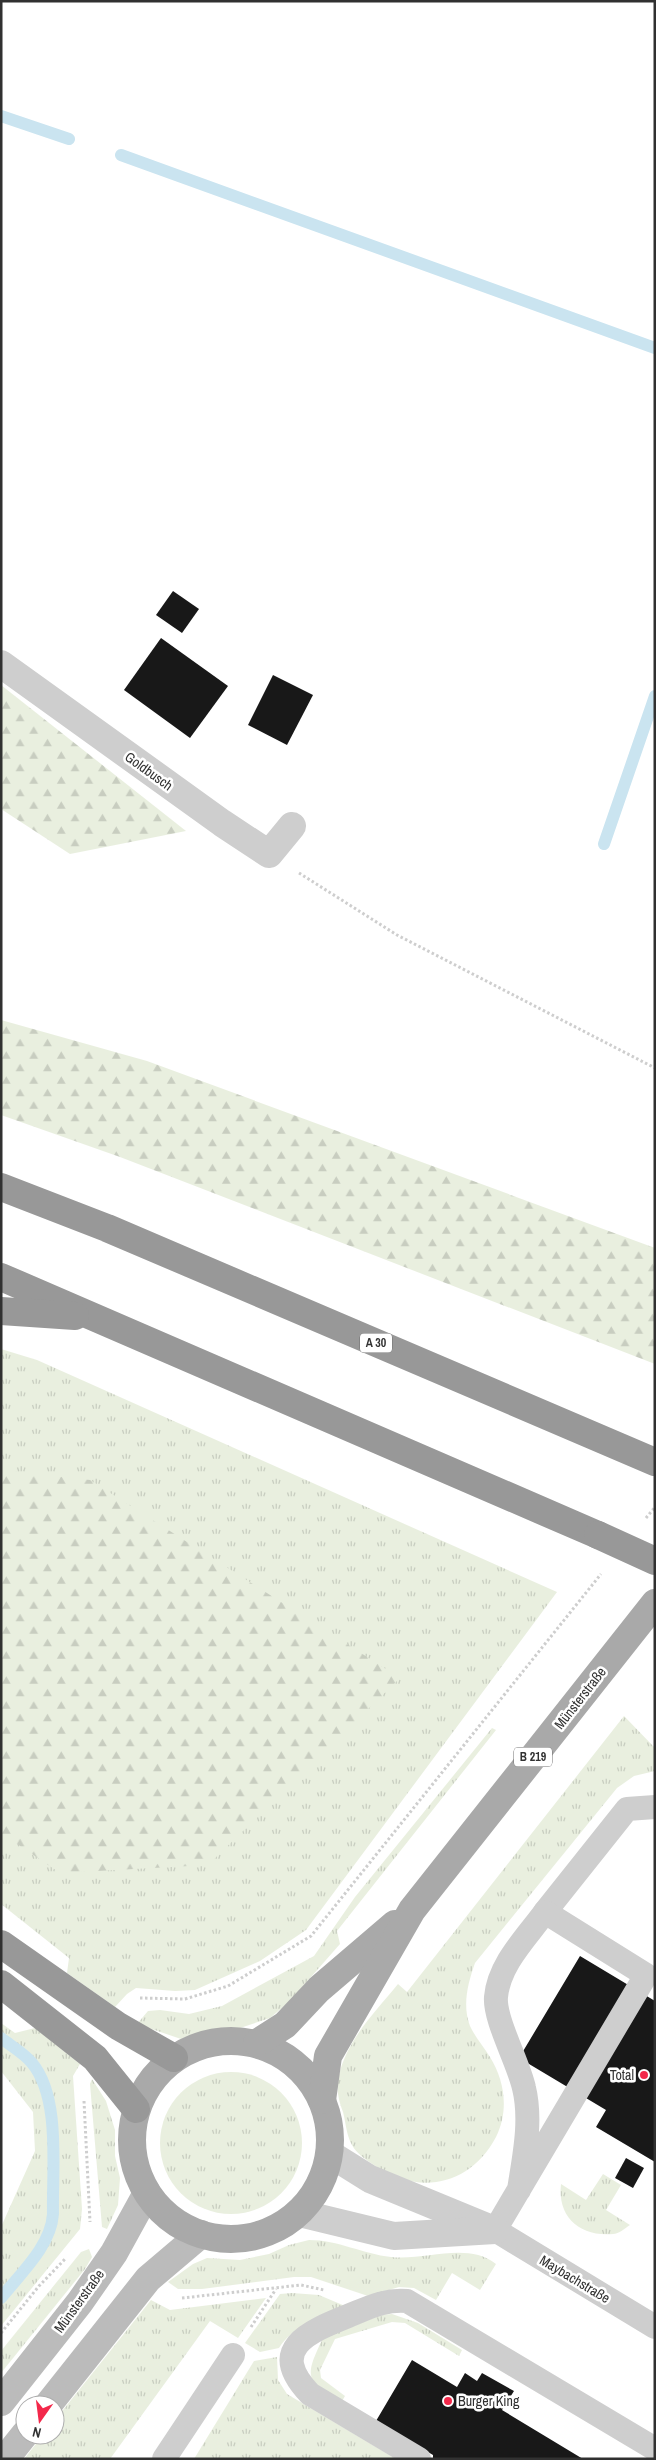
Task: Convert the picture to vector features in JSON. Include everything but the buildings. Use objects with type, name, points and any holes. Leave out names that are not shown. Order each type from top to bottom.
[{"type":"highway","name":"A 30","points":[[1,1187],[107,1228],[649,1460]]},
{"type":"highway","points":[[1,1277],[655,1561]]},
{"type":"highway","points":[[1,1310],[94,1317]]},
{"type":"highway","points":[[1,1944],[118,2026],[174,2058]]},
{"type":"highway","points":[[1,1984],[95,2058],[136,2109]]},
{"type":"main road","name":"Münsterstraße","points":[[322,2100],[328,2056],[412,1910],[655,1603]]},
{"type":"main road","name":"Münsterstraße","points":[[257,2043],[285,2025],[319,1989],[412,1910]]},
{"type":"main road","points":[[228,2040],[257,2043],[284,2056],[306,2075],[322,2100],[330,2127],[330,2154],[319,2186],[299,2212],[277,2228],[253,2237],[226,2239],[201,2234],[170,2218],[147,2192],[135,2166],[132,2137],[136,2109],[151,2080],[174,2058],[200,2045],[228,2040]]},
{"type":"main road","name":"Münsterstraße","points":[[1,2402],[80,2302],[114,2253],[147,2192]]},
{"type":"main road","points":[[56,2395],[148,2279],[201,2234]]},
{"type":"main road","points":[[6,2459],[17,2445]]},
{"type":"street","name":"Goldbusch","points":[[1,664],[214,818],[269,854]]},
{"type":"street","points":[[269,854],[292,826]]},
{"type":"street","points":[[330,2154],[370,2179],[495,2230]]},
{"type":"street","points":[[299,2212],[394,2236],[495,2230]]},
{"type":"lane","points":[[520,2190],[528,2132],[525,2088],[504,2031],[496,1998],[503,1969],[545,1912],[627,1809],[655,1807]]},
{"type":"lane","points":[[495,2230],[650,1978],[545,1912]]},
{"type":"lane","name":"Maybachstraße","points":[[495,2230],[652,2320]]},
{"type":"lane","points":[[419,2459],[310,2394],[297,2380],[292,2368],[293,2353],[300,2340],[314,2330],[391,2299],[407,2300],[655,2449]]},
{"type":"lane","points":[[164,2459],[232,2355]]},
{"type":"path","points":[[269,854],[397,935],[655,1068]]},
{"type":"path","points":[[642,1523],[655,1507]]},
{"type":"path","points":[[118,2026],[141,1997],[185,1999],[228,1986],[311,1936],[605,1570]]},
{"type":"path","points":[[95,2058],[83,2083],[90,2232],[114,2253]]},
{"type":"path","points":[[1,2333],[38,2286],[71,2252]]},
{"type":"path","points":[[148,2279],[166,2293],[181,2298],[300,2285],[319,2288],[352,2298],[363,2310]]},
{"type":"path","points":[[232,2355],[277,2288]]},
{"type":"green space","points":[[1,685],[186,831],[70,854],[1,809]]},
{"type":"green space","points":[[1,1020],[147,1061],[655,1248],[655,1364],[120,1157],[1,1115]]},
{"type":"green space","points":[[1,1349],[37,1360],[557,1592],[306,1930],[260,1961],[195,1990],[175,1991],[136,1988],[127,1994],[115,2007],[67,1973],[69,1958],[1,1904]]},
{"type":"green space","points":[[1,1470],[90,1480],[400,1678],[208,1865],[60,1873],[1,1833]]},
{"type":"green space","points":[[624,1716],[655,1748],[655,1771],[634,1776],[617,1788],[475,1963],[472,1971],[466,2002],[470,2026],[495,2066],[504,2096],[503,2117],[496,2137],[485,2154],[458,2176],[442,2181],[425,2183],[408,2181],[391,2175],[362,2156],[354,2148],[348,2137],[339,2098],[338,2080],[348,2050],[363,2026],[398,1984],[407,1992]]},
{"type":"green space","points":[[492,1728],[496,1730],[337,1931],[340,1944],[289,2002],[270,2018],[237,2029],[203,2032],[181,2039],[137,2024],[148,2011],[160,2010],[189,2014],[222,2006],[314,1956],[355,1897]]},
{"type":"green space","points":[[1,2023],[15,2033],[35,2028],[80,2064],[73,2076],[82,2209],[80,2229],[1,2326],[1,2227],[35,2151],[33,2112],[1,2071]]},
{"type":"green space","points":[[231,2072],[258,2078],[270,2084],[281,2093],[290,2104],[296,2116],[302,2143],[296,2170],[290,2182],[281,2193],[270,2202],[258,2208],[231,2214],[204,2208],[192,2202],[181,2193],[172,2182],[166,2170],[160,2143],[166,2116],[172,2104],[181,2093],[192,2084],[204,2078]]},
{"type":"green space","points":[[92,2079],[106,2101],[115,2130],[115,2156],[120,2178],[118,2205],[107,2229],[102,2227],[90,2084]]},
{"type":"green space","points":[[603,2174],[621,2185],[606,2210],[630,2225],[615,2234],[601,2234],[581,2228],[567,2215],[561,2196],[561,2184],[586,2200]]},
{"type":"green space","points":[[309,2240],[330,2242],[391,2257],[418,2257],[445,2253],[472,2254],[485,2257],[496,2264],[480,2290],[452,2273],[436,2300],[414,2288],[399,2287],[368,2296],[311,2277],[294,2277],[202,2289],[178,2289],[168,2282],[193,2264],[207,2258],[240,2260],[269,2254],[289,2245]]},
{"type":"green space","points":[[89,2249],[92,2257],[85,2269],[1,2373],[1,2351],[81,2252]]},
{"type":"green space","points":[[280,2294],[319,2295],[345,2306],[318,2318],[292,2333],[279,2348],[260,2352],[245,2343]]},
{"type":"green space","points":[[266,2298],[238,2338],[210,2321],[110,2459],[24,2459],[35,2445],[65,2445],[65,2408],[151,2300],[170,2310]]},
{"type":"green space","points":[[392,2314],[418,2323],[462,2350],[459,2356],[405,2323],[392,2322],[335,2339],[320,2370],[321,2378],[345,2396],[341,2403],[314,2382],[311,2376],[311,2369],[323,2338],[381,2315]]},
{"type":"green space","points":[[277,2357],[278,2380],[287,2394],[396,2459],[194,2459],[254,2361]]},
{"type":"waterway","points":[[1,116],[69,139]]},
{"type":"waterway","points":[[121,155],[655,348]]},
{"type":"waterway","points":[[604,844],[655,696]]},
{"type":"waterway","points":[[1,2038],[29,2059],[41,2078],[51,2114],[54,2156],[53,2214],[47,2237],[33,2259],[1,2298]]},
{"type":"place","name":"Total","points":[[644,2075]]},
{"type":"place","name":"Burger King","points":[[448,2401]]}]
